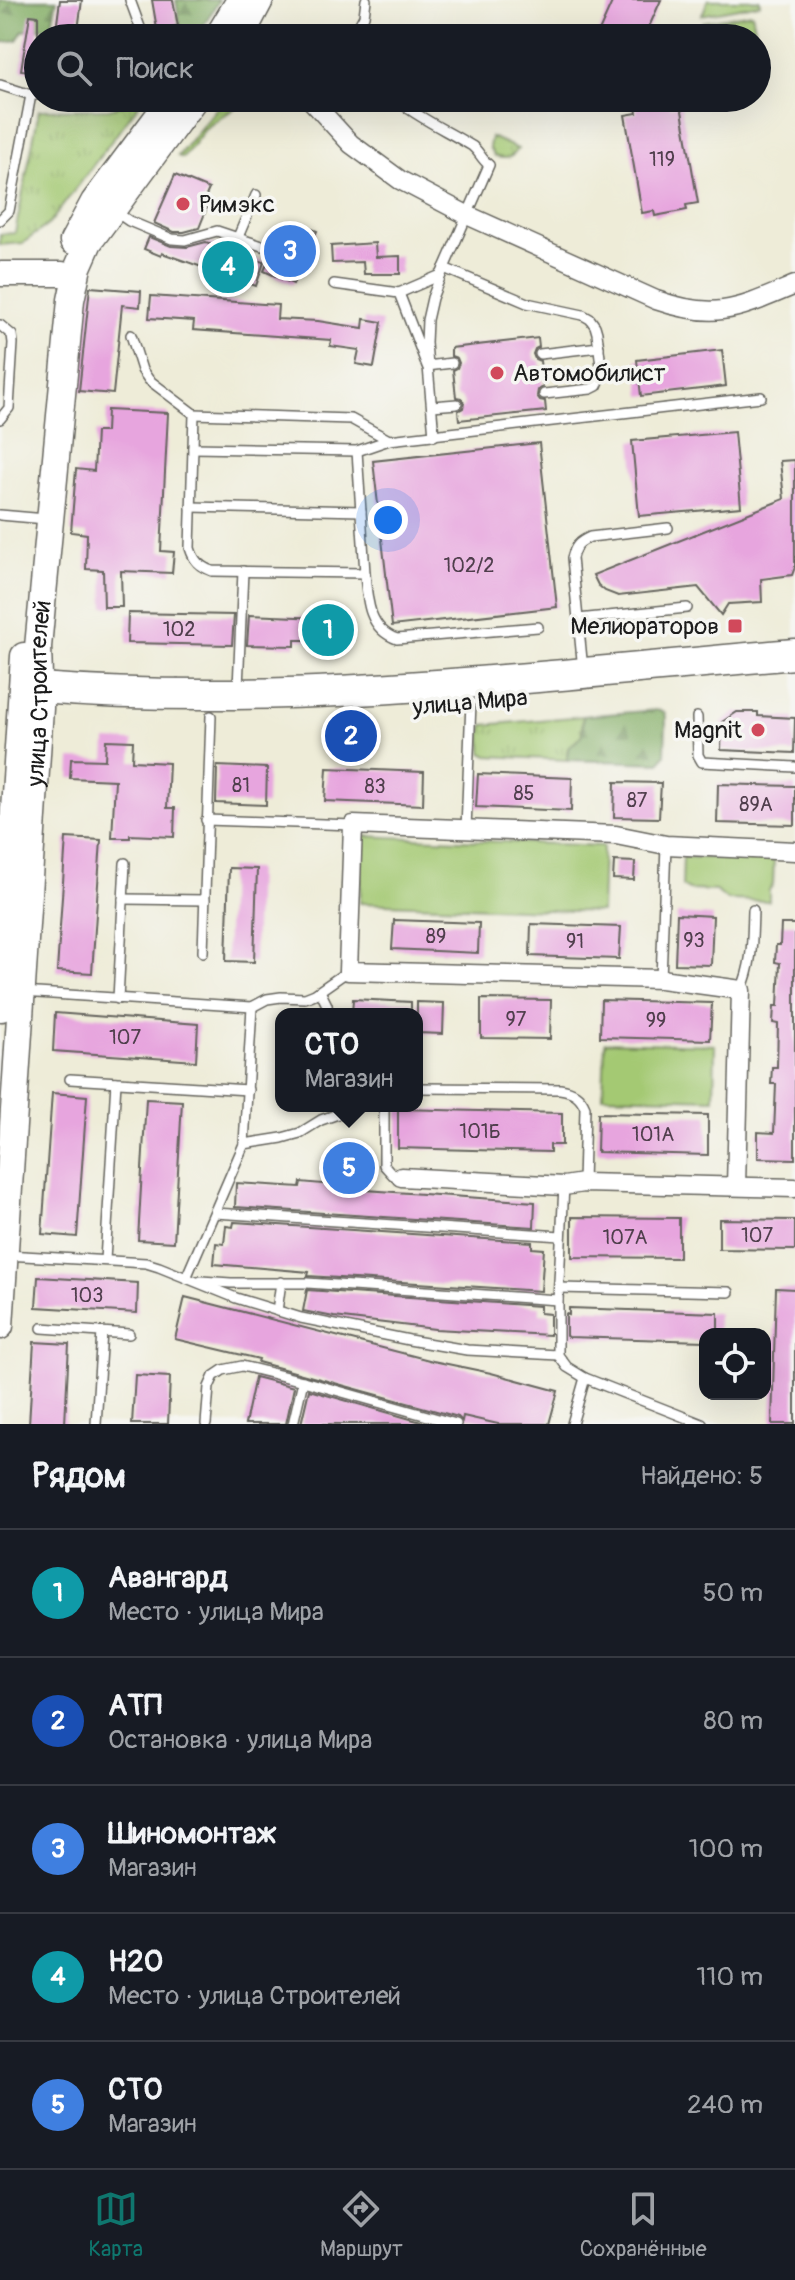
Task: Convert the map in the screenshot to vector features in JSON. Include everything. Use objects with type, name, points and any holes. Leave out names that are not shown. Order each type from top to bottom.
[{"type":"main road","points":[[236,24],[240,0]]},
{"type":"main road","points":[[242,24],[260,0]]},
{"type":"main road","name":"улица Строителей","points":[[0,1032],[20,696],[38,647],[53,340],[69,275],[68,252],[88,211],[162,112]]},
{"type":"main road","name":"улица Строителей","points":[[69,275],[89,242],[185,112]]},
{"type":"main road","name":"улица Мира","points":[[20,696],[338,692],[795,654]]},
{"type":"main road","name":"улица Мира","points":[[20,696],[135,715],[211,716],[338,712],[795,675]]},
{"type":"main road","name":"улица Строителей","points":[[0,1326],[20,992],[20,696]]},
{"type":"street","points":[[322,112],[351,144],[400,180],[467,215],[656,300],[677,307],[713,312],[745,306],[795,285]]},
{"type":"street","points":[[0,274],[69,275]]},
{"type":"street","points":[[736,1186],[741,990],[661,979],[348,971],[353,825],[616,835],[666,845],[795,851]]},
{"type":"street","points":[[401,1177],[564,1186],[583,1183],[795,1188]]},
{"type":"lane","points":[[130,0],[139,24]]},
{"type":"lane","points":[[360,24],[366,0]]},
{"type":"lane","points":[[0,85],[24,92]]},
{"type":"lane","points":[[0,220],[9,211],[31,112]]},
{"type":"lane","points":[[413,112],[477,149],[479,156],[489,165],[432,298],[427,320],[427,366],[434,436]]},
{"type":"lane","points":[[238,237],[256,195]]},
{"type":"lane","points":[[112,210],[129,221],[172,239],[185,240],[217,231],[262,246]]},
{"type":"lane","points":[[334,284],[399,293],[443,272],[527,303],[590,319],[595,326],[602,374],[597,386],[544,394]]},
{"type":"lane","points":[[399,293],[427,366]]},
{"type":"lane","points":[[0,325],[12,335],[13,343],[9,408],[0,419]]},
{"type":"lane","points":[[131,335],[142,370],[149,380],[194,414],[351,419],[389,440]]},
{"type":"lane","points":[[540,354],[599,347]]},
{"type":"lane","points":[[427,366],[452,363]]},
{"type":"lane","points":[[193,448],[357,451],[389,440],[761,397]]},
{"type":"lane","points":[[432,406],[457,404]]},
{"type":"lane","points":[[194,414],[190,548],[193,559],[201,567],[212,571],[365,573]]},
{"type":"lane","points":[[357,451],[370,613],[390,637],[397,639],[538,627]]},
{"type":"lane","points":[[191,507],[361,511]]},
{"type":"lane","points":[[0,515],[43,518]]},
{"type":"lane","points":[[584,672],[572,558],[575,548],[579,542],[590,537],[668,528]]},
{"type":"lane","points":[[237,695],[243,571]]},
{"type":"lane","points":[[578,619],[687,608]]},
{"type":"lane","points":[[466,829],[471,702]]},
{"type":"lane","points":[[203,952],[211,716]]},
{"type":"lane","points":[[697,717],[698,755],[702,762],[795,767]]},
{"type":"lane","points":[[206,820],[353,825]]},
{"type":"lane","points":[[661,979],[666,845]]},
{"type":"lane","points":[[118,999],[125,863]]},
{"type":"lane","points":[[123,899],[205,900]]},
{"type":"lane","points":[[741,990],[751,963],[753,910]]},
{"type":"lane","points":[[20,992],[252,1007],[267,999],[305,998],[348,971]]},
{"type":"lane","points":[[320,991],[327,1008]]},
{"type":"lane","points":[[186,1278],[244,1144],[252,1007]]},
{"type":"lane","points":[[70,1079],[248,1090]]},
{"type":"lane","points":[[105,1260],[116,1082]]},
{"type":"lane","points":[[423,1088],[572,1091],[581,1098],[585,1107],[583,1183]]},
{"type":"lane","points":[[321,1120],[322,1112]]},
{"type":"lane","points":[[244,1144],[300,1133],[321,1120],[343,1112]]},
{"type":"lane","points":[[384,1112],[384,1165],[393,1175],[401,1177]]},
{"type":"lane","points":[[564,1186],[558,1355],[567,1367],[585,1378],[702,1424]]},
{"type":"lane","points":[[215,1213],[561,1236]]},
{"type":"lane","points":[[5,1255],[146,1263],[236,1298],[348,1328],[467,1350],[558,1355]]},
{"type":"lane","points":[[186,1278],[558,1300]]},
{"type":"lane","points":[[277,1311],[281,1282]]},
{"type":"lane","points":[[559,1288],[729,1292]]},
{"type":"lane","points":[[42,1328],[129,1334]]},
{"type":"lane","points":[[96,1424],[102,1332]]},
{"type":"lane","points":[[206,1424],[209,1387],[214,1376],[223,1370],[242,1366],[456,1424]]},
{"type":"lane","points":[[572,1424],[585,1378]]},
{"type":"lane","points":[[293,1424],[303,1381]]},
{"type":"green space","points":[[0,0],[57,0],[52,24],[24,24],[24,31],[17,40],[0,43]]},
{"type":"green space","points":[[176,0],[219,0],[204,24],[180,24]]},
{"type":"green space","points":[[708,0],[760,0],[760,4],[702,15]]},
{"type":"green space","points":[[752,13],[754,24],[702,24]]},
{"type":"green space","points":[[39,112],[133,112],[49,224],[23,243],[0,245],[0,234],[15,233]]},
{"type":"green space","points":[[214,112],[229,112],[206,128],[183,158],[178,156]]},
{"type":"green space","points":[[491,137],[518,149],[508,158],[494,156],[489,147]]},
{"type":"green space","points":[[658,710],[665,713],[666,718],[665,755],[660,763],[567,760],[568,748],[582,736],[583,716]]},
{"type":"green space","points":[[583,716],[582,736],[568,748],[567,760],[488,756],[482,753],[484,725]]},
{"type":"green space","points":[[363,836],[603,846],[601,912],[360,903]]},
{"type":"green space","points":[[683,857],[774,860],[769,901],[727,900],[716,891],[689,890],[682,886]]},
{"type":"green space","points":[[605,1042],[715,1045],[714,1099],[603,1096]]},
{"type":"building","points":[[60,0],[82,0],[79,24],[57,24]]},
{"type":"building","points":[[152,0],[173,0],[178,24],[156,24]]},
{"type":"building","points":[[613,0],[661,0],[650,24],[602,24]]},
{"type":"building","points":[[30,15],[38,16],[38,24],[29,24]]},
{"type":"building","points":[[682,112],[698,203],[686,205],[687,210],[655,216],[654,211],[642,213],[625,115]]},
{"type":"building","name":"Римэкс","points":[[175,175],[209,189],[202,205],[207,208],[199,228],[174,232],[154,223]]},
{"type":"building","points":[[284,224],[298,230],[300,224],[317,231],[293,284],[264,271]]},
{"type":"building","points":[[149,237],[171,246],[187,247],[206,242],[264,262],[256,286],[144,249]]},
{"type":"building","points":[[375,243],[376,257],[400,256],[400,274],[364,274],[363,262],[332,263],[331,246]]},
{"type":"building","points":[[90,287],[141,291],[140,307],[122,305],[113,394],[79,391]]},
{"type":"building","points":[[151,296],[278,305],[277,319],[363,328],[364,319],[382,322],[374,367],[356,364],[359,350],[330,346],[331,340],[193,330],[194,321],[149,318]]},
{"type":"building","points":[[538,338],[539,347],[533,354],[540,361],[543,387],[538,390],[537,396],[545,401],[546,411],[459,420],[458,411],[464,403],[456,397],[453,370],[459,363],[457,358],[451,356],[451,348]]},
{"type":"building","points":[[722,350],[726,386],[641,396],[637,360]]},
{"type":"building","points":[[107,410],[168,413],[161,551],[174,552],[172,573],[121,571],[122,607],[104,607],[103,570],[86,569],[87,534],[71,532],[76,469],[94,471],[96,432],[106,432]]},
{"type":"building","points":[[734,432],[741,507],[639,516],[632,441]]},
{"type":"building","points":[[539,443],[557,607],[392,626],[373,461]]},
{"type":"building","points":[[795,460],[795,567],[792,575],[761,579],[762,602],[728,604],[721,615],[698,587],[618,596],[598,585],[593,575],[784,499],[780,461]]},
{"type":"building","points":[[128,613],[234,615],[232,645],[127,643]]},
{"type":"building","points":[[249,615],[344,619],[343,640],[295,640],[295,646],[247,645]]},
{"type":"building","name":"Magnit","points":[[737,712],[795,718],[794,753],[721,750],[722,722]]},
{"type":"building","points":[[106,740],[133,741],[132,761],[169,763],[167,808],[175,808],[174,837],[130,835],[130,838],[112,838],[115,780],[70,778],[71,759],[105,760]]},
{"type":"building","points":[[217,766],[267,768],[266,805],[216,803]]},
{"type":"building","points":[[327,768],[424,772],[423,805],[325,801]]},
{"type":"building","points":[[478,774],[572,778],[571,811],[476,807]]},
{"type":"building","points":[[615,782],[661,783],[659,818],[614,817]]},
{"type":"building","points":[[718,784],[795,786],[795,825],[717,823]]},
{"type":"building","points":[[66,838],[101,840],[92,973],[57,971]]},
{"type":"building","points":[[614,861],[635,862],[634,880],[613,879]]},
{"type":"building","points":[[229,868],[257,869],[254,962],[226,961]]},
{"type":"building","points":[[677,914],[713,916],[711,965],[675,964]]},
{"type":"building","points":[[394,920],[479,923],[478,953],[392,949]]},
{"type":"building","points":[[531,924],[621,927],[619,959],[530,956]]},
{"type":"building","points":[[781,924],[795,924],[795,1159],[758,1158],[758,1132],[774,1133],[776,1084],[771,1084],[772,1067],[777,1067],[778,1024],[773,1023],[774,1006],[778,1006],[780,963],[775,962]]},
{"type":"building","points":[[353,999],[411,1002],[411,1008],[352,1008]]},
{"type":"building","points":[[481,999],[551,1000],[550,1039],[481,1038]]},
{"type":"building","points":[[601,1000],[712,1003],[710,1040],[600,1037]]},
{"type":"building","points":[[417,1002],[444,1003],[443,1034],[423,1033],[423,1008],[417,1008]]},
{"type":"building","points":[[55,1013],[198,1024],[196,1061],[53,1051]]},
{"type":"building","points":[[52,1093],[87,1096],[77,1237],[42,1234]]},
{"type":"building","points":[[146,1099],[182,1101],[174,1242],[138,1240]]},
{"type":"building","points":[[423,1110],[562,1113],[562,1145],[550,1145],[550,1152],[398,1148],[398,1112]]},
{"type":"building","points":[[598,1113],[708,1115],[708,1155],[597,1152]]},
{"type":"building","points":[[336,1150],[355,1151],[352,1189],[535,1202],[534,1227],[235,1207],[236,1183],[300,1187],[301,1182],[333,1185]]},
{"type":"building","points":[[572,1217],[679,1218],[679,1258],[572,1257]]},
{"type":"building","points":[[719,1219],[795,1220],[795,1250],[719,1249]]},
{"type":"building","points":[[234,1222],[532,1242],[532,1248],[544,1249],[541,1291],[308,1276],[309,1272],[214,1264],[216,1243],[224,1244],[226,1226],[233,1227]]},
{"type":"building","points":[[38,1277],[138,1283],[137,1313],[36,1307]]},
{"type":"building","points":[[776,1288],[795,1289],[795,1424],[772,1424]]},
{"type":"building","points":[[307,1290],[540,1306],[540,1313],[550,1314],[550,1335],[435,1329],[334,1317],[303,1311]]},
{"type":"building","points":[[185,1297],[558,1391],[549,1424],[498,1424],[463,1416],[462,1421],[458,1417],[258,1362],[259,1359],[175,1339]]},
{"type":"building","points":[[569,1308],[718,1313],[718,1328],[699,1328],[699,1341],[568,1337],[566,1314],[569,1315]]},
{"type":"building","points":[[34,1342],[69,1344],[65,1424],[29,1424]]},
{"type":"building","points":[[135,1375],[170,1377],[168,1424],[132,1424]]},
{"type":"building","points":[[255,1377],[294,1387],[286,1424],[245,1424]]},
{"type":"building","points":[[309,1390],[428,1424],[301,1424]]},
{"type":"place","name":"Римэкс","points":[[183,204]]},
{"type":"place","name":"Шиномонтаж","points":[[290,251]]},
{"type":"place","name":"H2O","points":[[228,267]]},
{"type":"place","name":"Автомобилист","points":[[497,373]]},
{"type":"place","name":"Мелиораторов","points":[[735,626]]},
{"type":"place","name":"Авангард","points":[[328,630]]},
{"type":"place","name":"Magnit","points":[[758,730]]},
{"type":"place","name":"АТП","points":[[351,736]]},
{"type":"place","name":"СТО","points":[[349,1168]]}]
